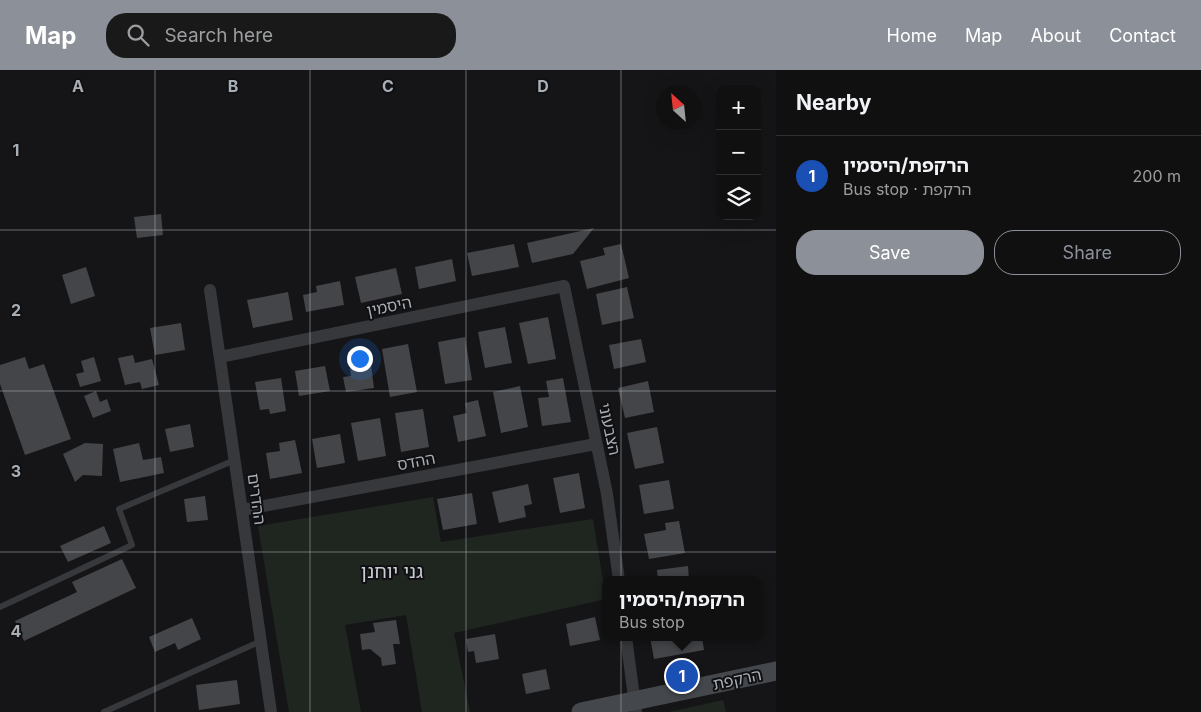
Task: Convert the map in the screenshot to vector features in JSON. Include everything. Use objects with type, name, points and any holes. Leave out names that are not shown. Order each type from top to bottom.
[{"type":"main road","name":"הרקפת","points":[[581,712],[635,706],[776,670]]},
{"type":"street","name":"היסמין","points":[[220,357],[564,286]]},
{"type":"street","name":"הצבעוני","points":[[564,286],[607,494],[618,576]]},
{"type":"street","name":"ההדרים","points":[[210,290],[271,712]]},
{"type":"street","name":"ההדס","points":[[242,510],[596,444]]},
{"type":"street","points":[[627,641],[635,706]]},
{"type":"lane","points":[[0,607],[132,545],[119,509],[234,460]]},
{"type":"lane","points":[[104,712],[261,641]]},
{"type":"shaded area","points":[[433,497],[441,542],[593,519],[602,576],[602,600],[454,633],[470,712],[422,712],[406,615],[345,625],[361,712],[289,712],[258,526]]},
{"type":"shaded area","points":[[723,700],[726,712],[669,712]]},
{"type":"building","points":[[161,214],[163,235],[137,238],[134,217]]},
{"type":"building","points":[[594,228],[573,254],[532,263],[527,243]]},
{"type":"building","points":[[514,244],[519,267],[472,276],[467,253]]},
{"type":"building","points":[[621,244],[629,278],[587,289],[580,261],[605,255],[603,248]]},
{"type":"building","points":[[452,259],[456,281],[419,289],[415,267]]},
{"type":"building","points":[[86,267],[95,296],[71,304],[62,275]]},
{"type":"building","points":[[396,268],[402,294],[361,303],[355,277]]},
{"type":"building","points":[[340,281],[344,305],[306,312],[303,295],[317,292],[316,286]]},
{"type":"building","points":[[627,287],[634,318],[602,325],[596,294]]},
{"type":"building","points":[[288,292],[293,320],[253,328],[247,300]]},
{"type":"building","points":[[548,317],[556,359],[528,364],[519,323]]},
{"type":"building","points":[[181,323],[185,350],[155,355],[150,328]]},
{"type":"building","points":[[505,327],[512,363],[485,368],[478,332]]},
{"type":"building","points":[[465,337],[472,380],[445,384],[438,342]]},
{"type":"building","points":[[641,339],[646,362],[614,369],[609,345]]},
{"type":"building","points":[[408,344],[417,392],[390,397],[382,349]]},
{"type":"building","points":[[369,349],[374,388],[346,392],[343,377],[351,376],[348,352]]},
{"type":"building","points":[[133,355],[135,363],[152,359],[159,385],[142,389],[140,382],[125,385],[118,358]]},
{"type":"building","points":[[25,357],[29,369],[44,364],[71,439],[25,455],[0,384],[0,365]]},
{"type":"building","points":[[94,357],[101,381],[80,387],[76,374],[84,372],[81,361]]},
{"type":"building","points":[[325,366],[330,391],[299,396],[295,371]]},
{"type":"building","points":[[281,378],[286,411],[270,414],[269,409],[260,410],[255,382]]},
{"type":"building","points":[[563,378],[571,422],[542,426],[538,398],[549,397],[546,381]]},
{"type":"building","points":[[648,381],[654,412],[625,418],[618,388]]},
{"type":"building","points":[[520,386],[528,427],[501,433],[493,392]]},
{"type":"building","points":[[96,391],[100,402],[107,399],[111,411],[93,418],[84,396]]},
{"type":"building","points":[[478,400],[486,436],[458,442],[453,416],[467,413],[465,403]]},
{"type":"building","points":[[423,409],[429,447],[401,452],[395,413]]},
{"type":"building","points":[[380,418],[386,456],[358,461],[351,423]]},
{"type":"building","points":[[190,424],[194,447],[170,452],[165,429]]},
{"type":"building","points":[[657,427],[664,463],[635,469],[627,433]]},
{"type":"building","points":[[340,434],[345,463],[317,468],[312,439]]},
{"type":"building","points":[[295,440],[302,473],[270,479],[266,453],[280,451],[279,443]]},
{"type":"building","points":[[85,443],[103,444],[102,476],[83,475],[75,482],[63,454]]},
{"type":"building","points":[[139,443],[143,460],[161,457],[164,473],[120,482],[113,449]]},
{"type":"building","points":[[579,473],[585,508],[560,513],[553,478]]},
{"type":"building","points":[[669,480],[674,509],[644,514],[639,485]]},
{"type":"building","points":[[528,484],[532,504],[524,506],[526,517],[499,523],[492,492]]},
{"type":"building","points":[[472,493],[477,524],[443,530],[437,499]]},
{"type":"building","points":[[205,496],[208,520],[187,522],[184,499]]},
{"type":"building","points":[[679,521],[685,553],[649,559],[644,534],[666,530],[665,523]]},
{"type":"building","points":[[104,526],[111,543],[68,562],[60,546]]},
{"type":"building","points":[[122,559],[136,588],[24,641],[15,621],[77,592],[72,582]]},
{"type":"building","points":[[688,566],[689,576],[658,576],[657,570]]},
{"type":"building","points":[[595,617],[600,640],[570,646],[566,624]]},
{"type":"building","points":[[192,618],[201,639],[178,650],[175,643],[155,652],[149,637]]},
{"type":"building","points":[[396,620],[400,644],[393,644],[396,664],[382,666],[381,658],[370,649],[362,650],[360,634],[375,632],[373,623]]},
{"type":"building","points":[[495,634],[499,659],[476,663],[474,651],[468,652],[466,639]]},
{"type":"building","points":[[651,641],[703,641],[704,650],[654,659]]},
{"type":"building","points":[[546,669],[550,689],[526,694],[522,674]]},
{"type":"building","points":[[237,680],[240,704],[199,710],[196,685]]},
{"type":"place","name":"הרקפת/היסמין","points":[[682,676]]},
{"type":"district","name":"גני יוחנן","points":[[392,571]]}]
